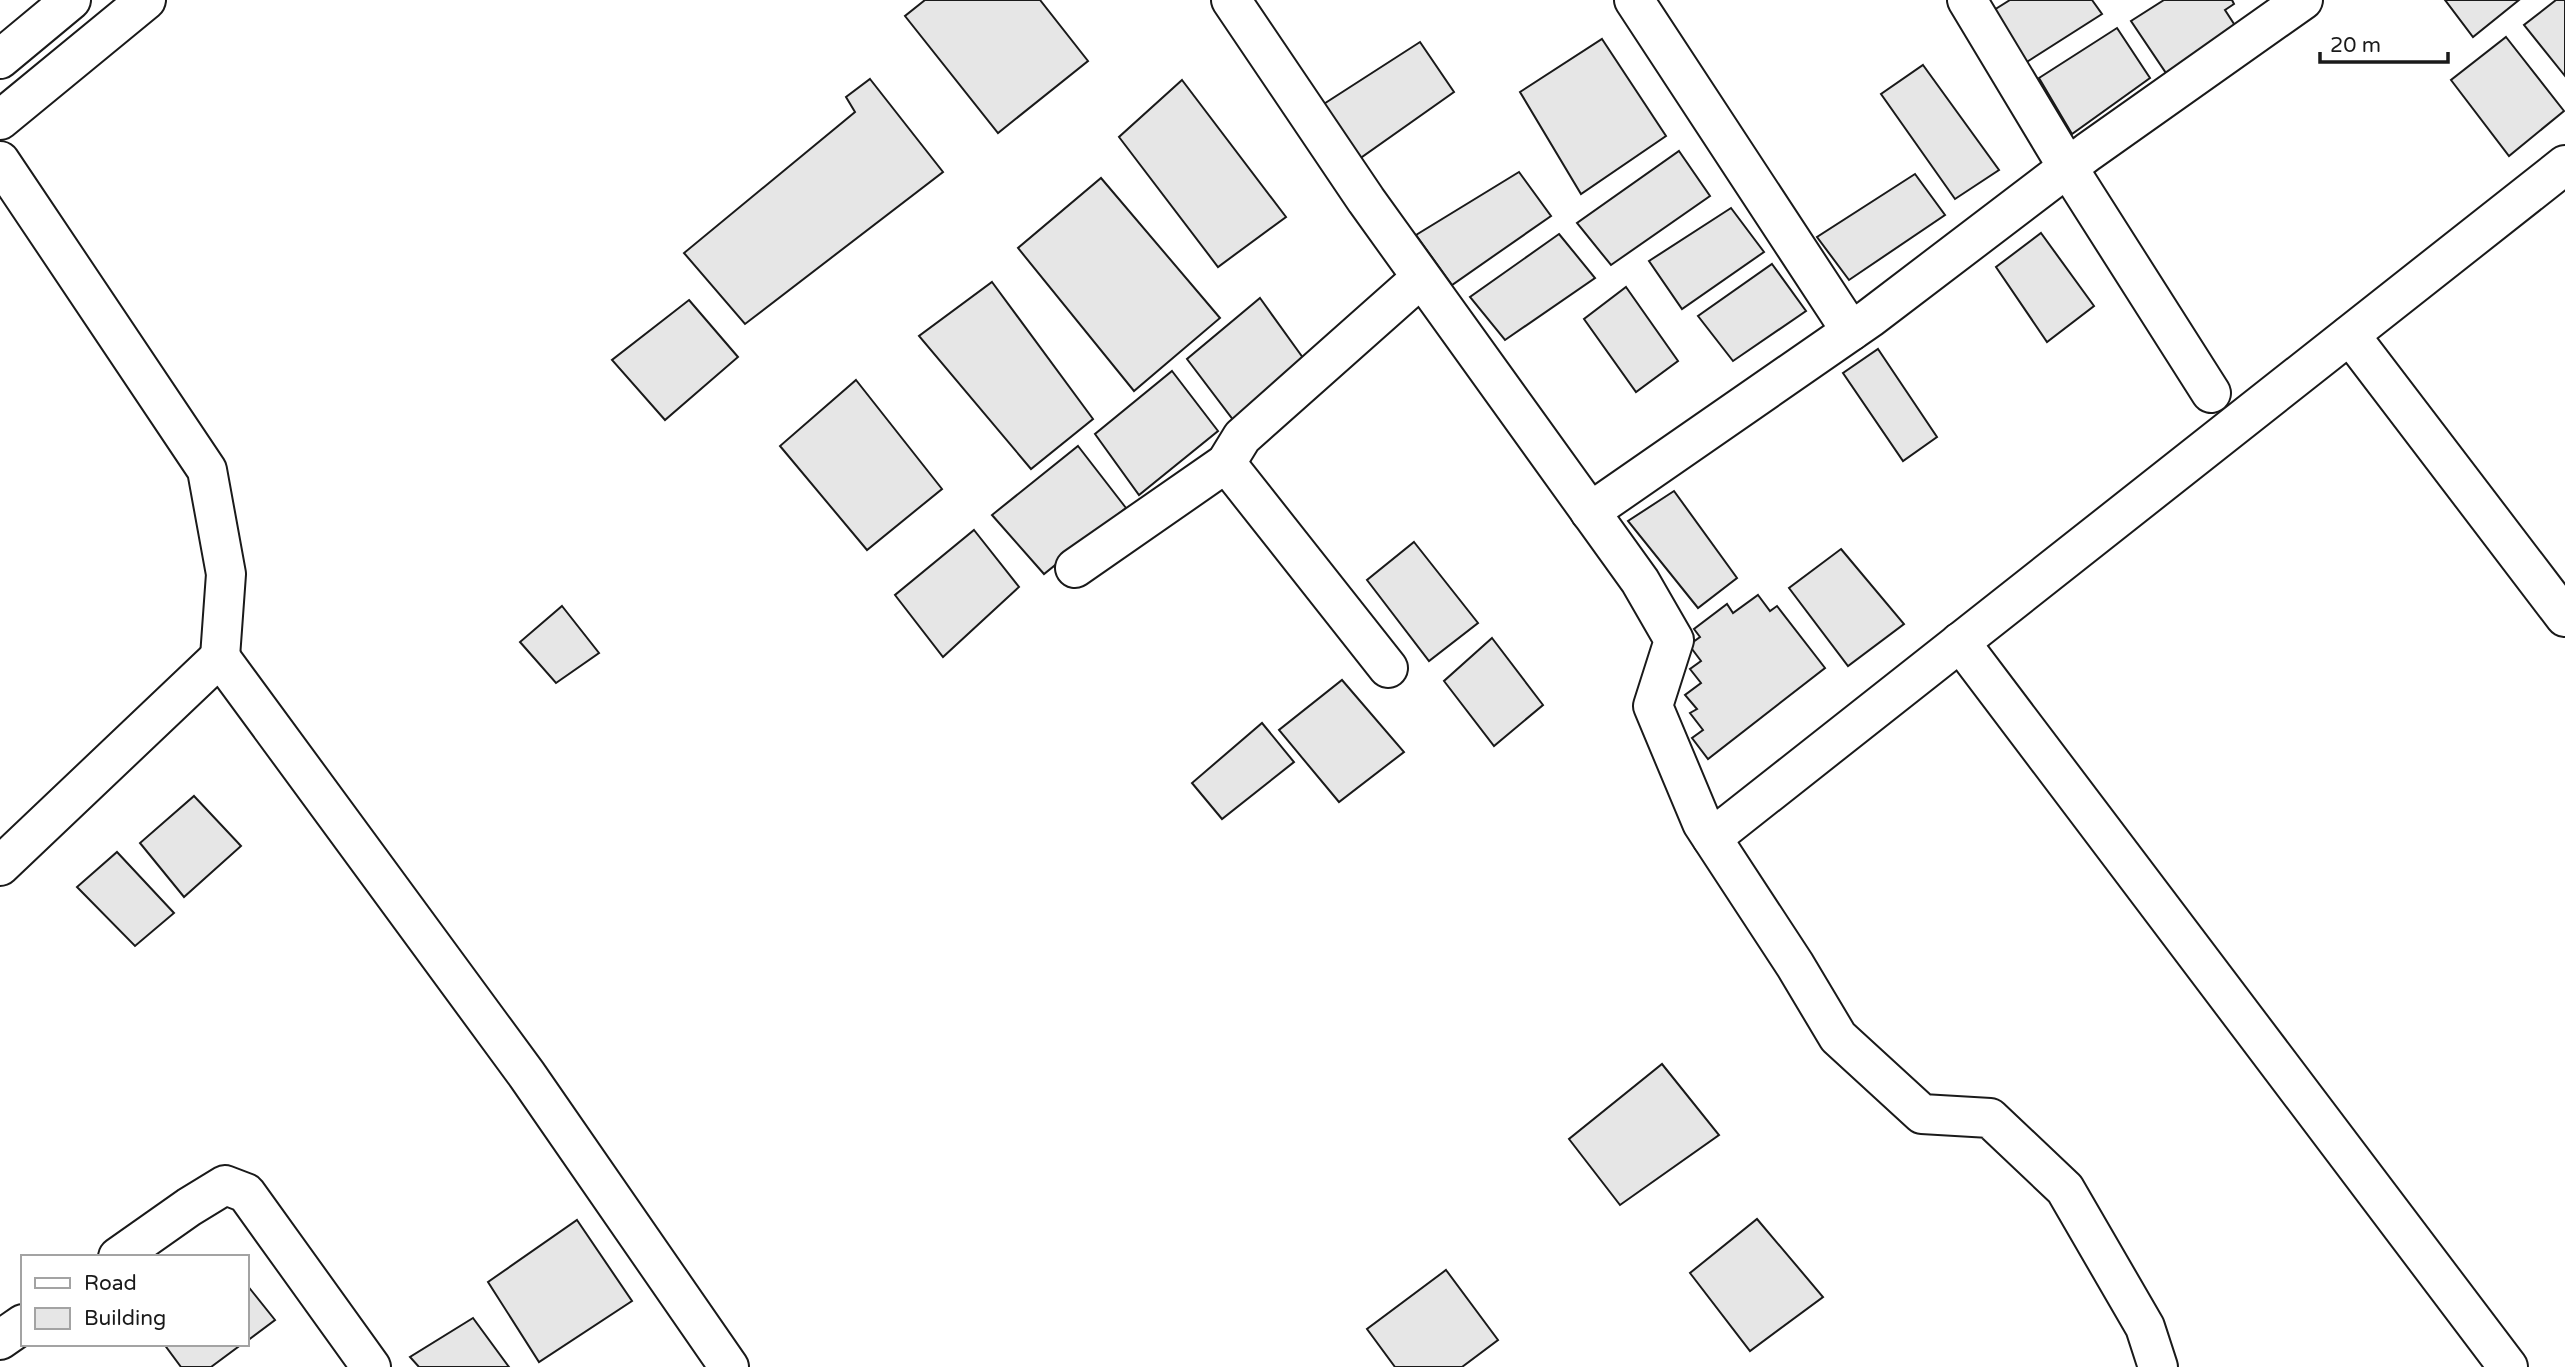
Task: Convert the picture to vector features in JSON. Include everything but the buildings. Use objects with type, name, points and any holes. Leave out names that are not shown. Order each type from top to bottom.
[{"type":"street","points":[[0,60],[71,0]]},
{"type":"street","points":[[0,120],[146,0]]},
{"type":"street","points":[[1231,0],[1421,278],[1640,581],[1674,640],[1653,706],[1702,822],[1795,965],[1838,1037],[1922,1114],[1990,1118],[2066,1189],[2145,1327],[2158,1367]]},
{"type":"street","points":[[1634,0],[1851,331]]},
{"type":"street","points":[[1967,0],[2068,168],[2211,393]]},
{"type":"street","points":[[1590,512],[1851,331],[2068,168],[2303,0]]},
{"type":"street","points":[[0,160],[207,470],[226,574],[220,657],[527,1075],[729,1367]]},
{"type":"street","points":[[1712,838],[2565,165]]},
{"type":"street","points":[[1075,568],[1226,463],[1242,437],[1421,278]]},
{"type":"street","points":[[2350,335],[2565,617]]},
{"type":"street","points":[[1226,463],[1388,668]]},
{"type":"street","points":[[1960,642],[2508,1367]]},
{"type":"street","points":[[0,866],[220,657]]},
{"type":"street","points":[[121,1255],[225,1185],[246,1193],[370,1367]]},
{"type":"street","points":[[0,1339],[21,1325]]},
{"type":"street","points":[[0,1361],[4,1367]]}]
